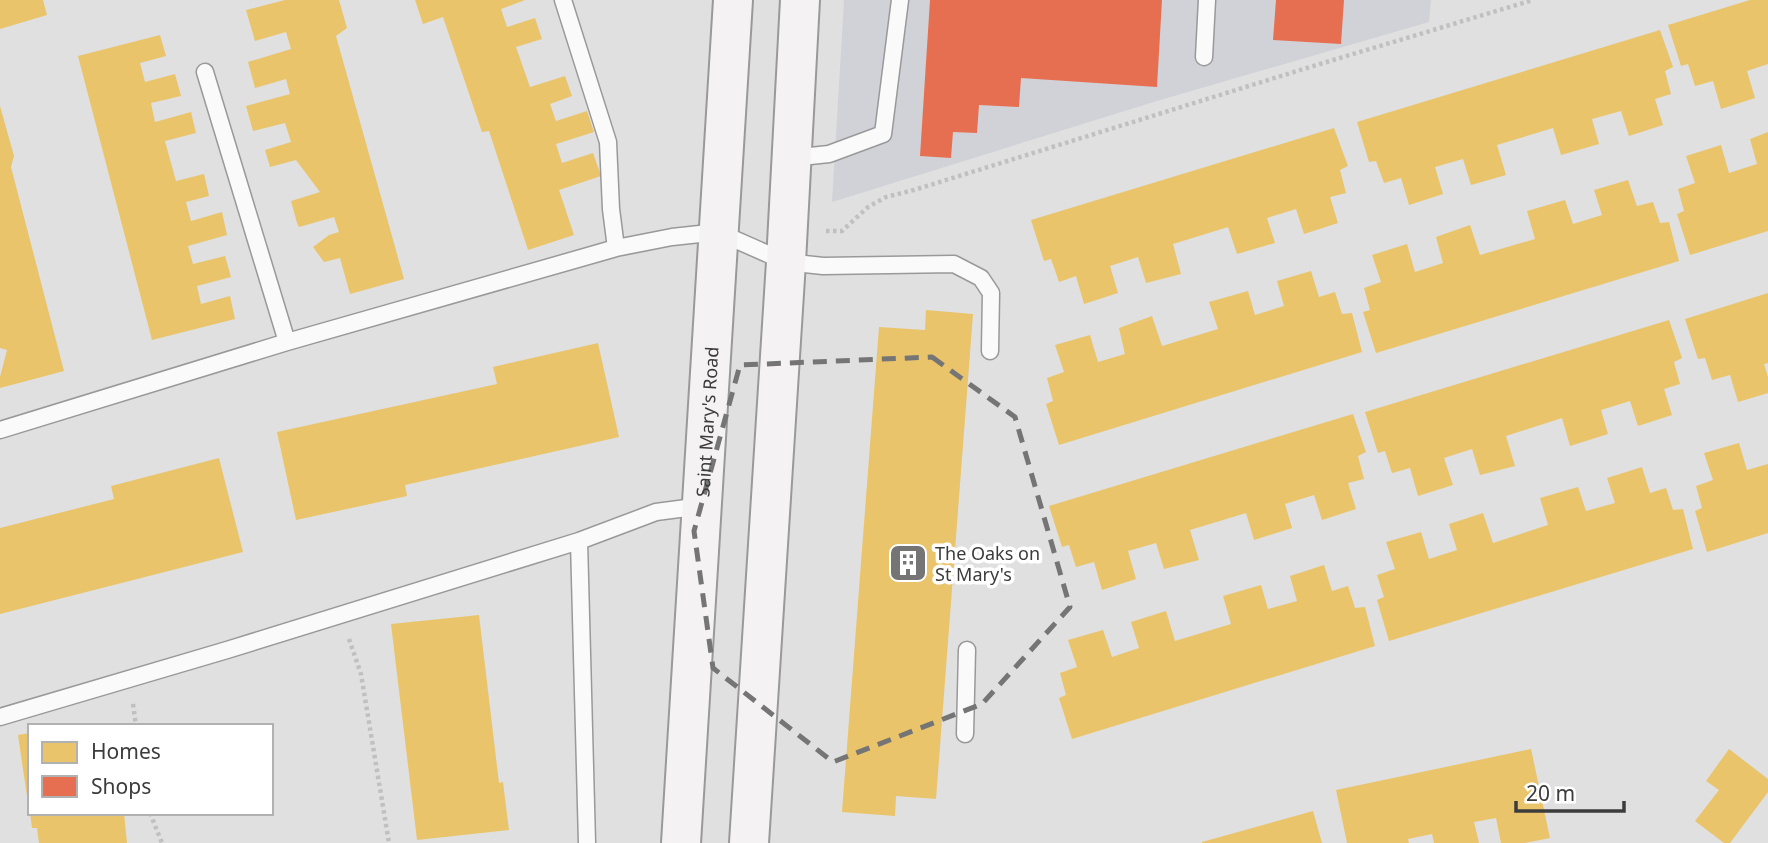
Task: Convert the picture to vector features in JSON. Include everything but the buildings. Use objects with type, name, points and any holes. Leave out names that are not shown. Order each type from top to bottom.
[{"type":"main road","name":"Saint Mary's Road","points":[[681,843],[733,0]]},
{"type":"main road","points":[[749,843],[800,0]]},
{"type":"lane","points":[[563,0],[608,142],[616,248]]},
{"type":"lane","points":[[791,158],[829,154],[883,134],[900,0]]},
{"type":"lane","points":[[1204,57],[1207,0]]},
{"type":"lane","points":[[205,72],[286,342]]},
{"type":"lane","points":[[0,430],[286,342],[616,248],[672,237],[718,232],[786,262],[822,265],[954,264],[981,278],[991,293],[989,351]]},
{"type":"lane","points":[[0,717],[579,541],[656,512],[702,506]]},
{"type":"lane","points":[[579,541],[587,843]]},
{"type":"lane","points":[[965,734],[967,650]]},
{"type":"path","points":[[825,231],[842,231],[868,207],[886,197],[1533,0]]},
{"type":"path","points":[[341,615],[361,674],[389,843]]},
{"type":"path","points":[[151,815],[162,843]]},
{"type":"highlighted area","points":[[932,357],[1015,417],[1070,607],[982,704],[833,762],[713,668],[694,531],[740,365]]},
{"type":"shaded area","points":[[844,0],[1431,0],[1429,22],[1157,101],[832,202]]},
{"type":"place","name":"The Oaks on St Mary's","points":[[908,563]]}]
